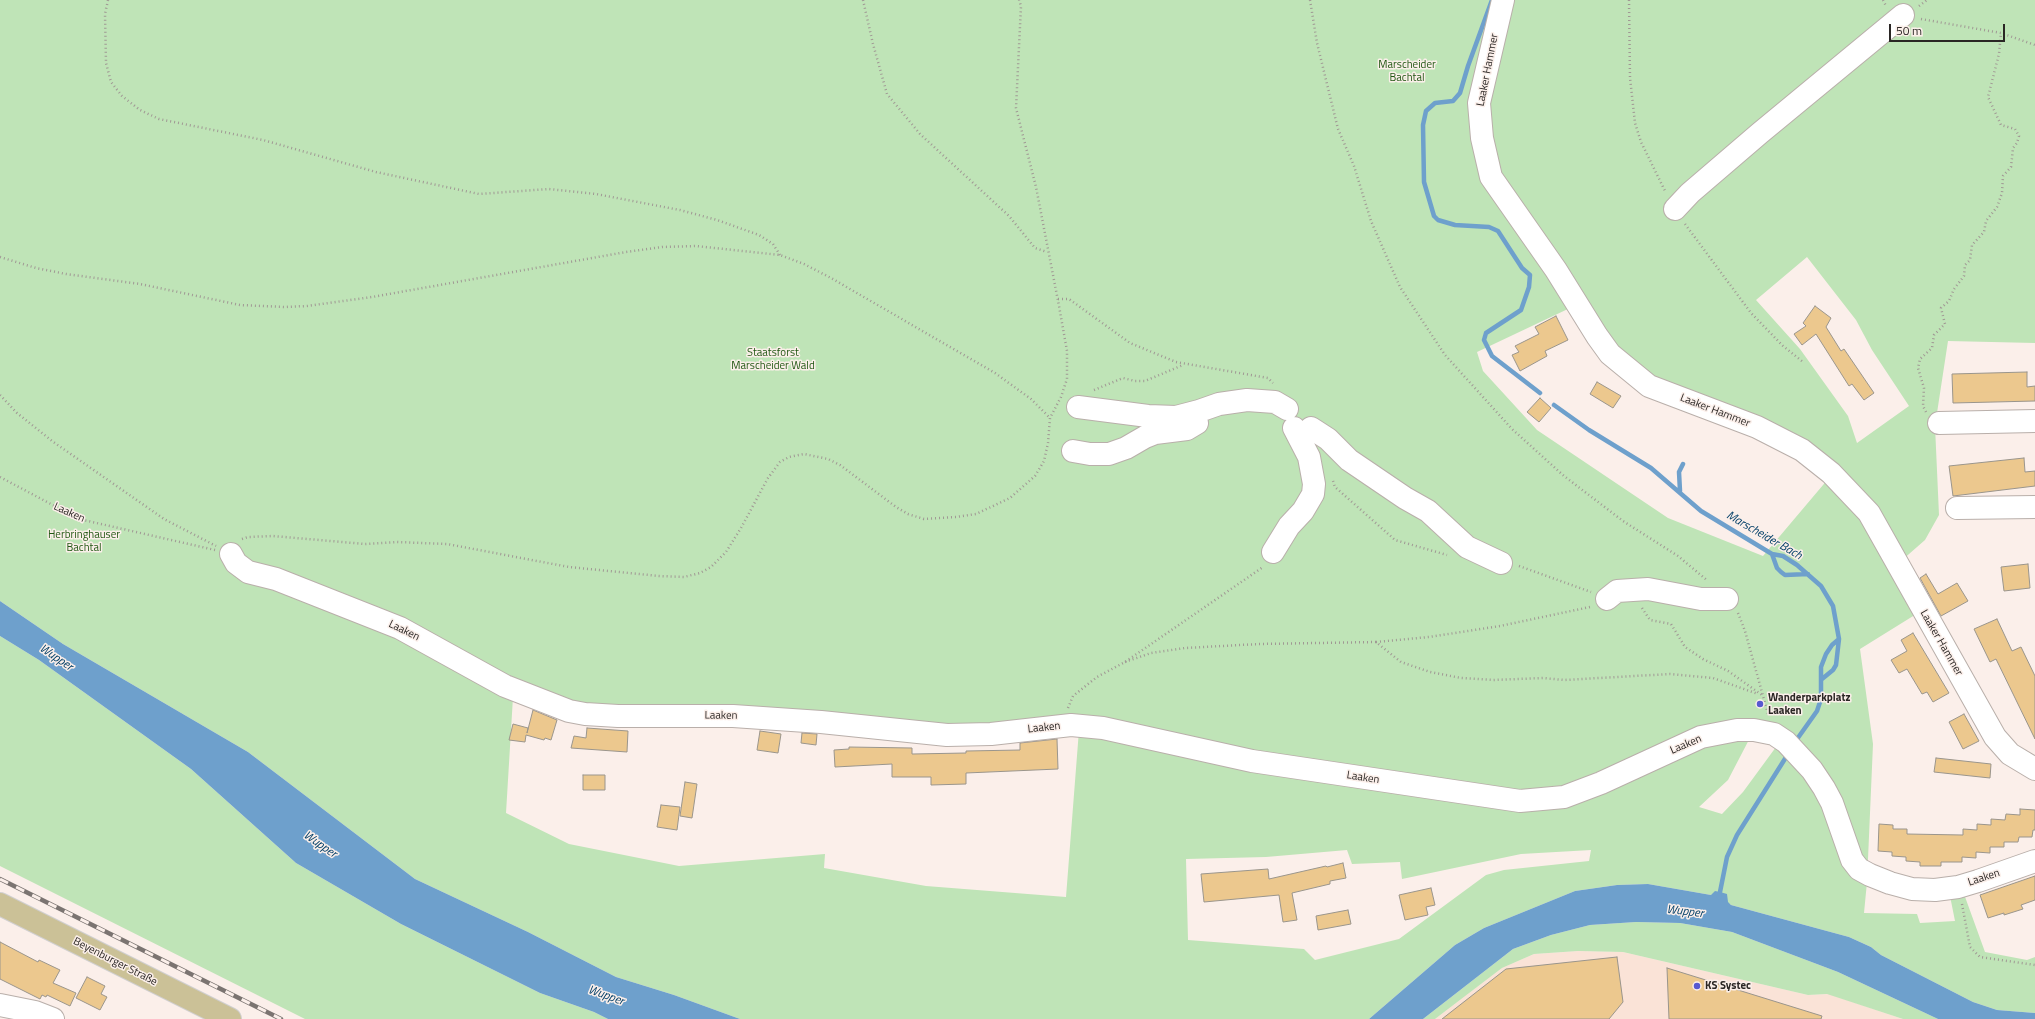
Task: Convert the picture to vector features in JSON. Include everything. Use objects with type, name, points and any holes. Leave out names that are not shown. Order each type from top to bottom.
[{"type":"main road","name":"Beyenburger Straße","points":[[0,904],[230,1019]]},
{"type":"street","name":"Laaker Hammer","points":[[1501,9],[1479,103],[1482,138],[1491,177],[1556,270],[1597,336],[1610,354],[1649,386],[1756,427],[1802,450],[1831,473],[1869,513],[1995,737],[2010,754],[2035,769]]},
{"type":"street","points":[[1675,208],[1690,192],[1903,15]]},
{"type":"street","points":[[1069,401],[1148,416],[1176,417],[1219,404],[1247,400],[1274,402],[1297,422],[1328,439],[1349,460],[1405,498],[1428,511],[1467,546],[1501,563]]},
{"type":"street","points":[[1073,451],[1090,454],[1109,454],[1126,448],[1155,433],[1188,429],[1219,404]]},
{"type":"street","points":[[1939,423],[2035,421]]},
{"type":"street","points":[[1271,558],[1289,526],[1303,511],[1313,494],[1314,484],[1309,457],[1297,422]]},
{"type":"street","points":[[1957,508],[2035,507]]},
{"type":"street","name":"Laaken","points":[[231,554],[236,563],[248,572],[276,580],[400,628],[506,686],[569,711],[585,714],[618,716],[733,716],[821,722],[947,735],[991,734],[1071,725],[1103,728],[1252,761],[1520,801],[1564,797],[1601,783],[1701,737],[1737,730],[1754,730],[1786,744],[1824,788],[1852,860],[1859,869],[1870,875],[1890,883],[1912,889],[1935,890],[1958,887],[2035,860]]},
{"type":"street","points":[[1607,599],[1617,591],[1648,589],[1701,599],[1727,599]]},
{"type":"street","points":[[0,1005],[35,1012],[53,1019]]},
{"type":"path","points":[[108,0],[105,14],[106,63],[112,82],[122,96],[140,110],[159,118],[263,140],[376,172],[479,194],[549,189],[596,194],[680,210],[717,220],[758,235],[773,244],[780,255]]},
{"type":"path","points":[[863,0],[887,94],[920,134],[1009,216],[1035,248],[1047,252]]},
{"type":"path","points":[[0,395],[18,413],[52,441],[164,519],[231,554],[235,542],[248,537],[286,537],[365,544],[424,542],[453,545],[569,566],[659,576],[684,577],[700,574],[711,567],[726,552],[768,478],[780,462],[789,457],[804,454],[828,459],[840,464],[896,507],[908,514],[924,519],[956,518],[976,514],[994,507],[1022,489],[1035,476],[1044,461],[1048,443],[1050,418],[1069,401],[1066,379],[1067,351],[1058,299],[1047,252],[1036,187],[1016,108],[1019,0]]},
{"type":"path","points":[[1310,0],[1317,43],[1338,129],[1354,166],[1371,221],[1400,287],[1445,355],[1512,429],[1564,476],[1623,521],[1678,556],[1727,599],[1736,609],[1745,631],[1762,695],[1786,744]]},
{"type":"path","points":[[1883,0],[1887,7],[1903,15],[2001,33],[2035,45]]},
{"type":"path","points":[[1939,423],[1928,416],[1923,406],[1924,388],[1918,368],[1920,359],[1932,348],[1934,335],[1945,324],[1942,308],[1949,301],[1954,289],[1964,276],[1965,265],[1970,260],[1972,245],[1984,232],[1986,221],[1997,207],[2002,193],[2003,176],[2011,167],[2013,148],[2017,143],[2019,136],[2015,129],[2001,125],[1988,97],[1999,54],[2001,33]]},
{"type":"path","points":[[0,257],[36,268],[66,274],[140,284],[240,305],[285,307],[350,300],[662,247],[696,246],[780,255],[804,264],[831,278],[995,373],[1030,399],[1050,418]]},
{"type":"path","points":[[1058,299],[1069,299],[1130,343],[1184,364],[1145,381],[1135,381],[1123,378],[1092,391]]},
{"type":"path","name":"Laaken","points":[[0,477],[78,519],[231,554]]},
{"type":"path","points":[[1332,492],[1336,487]]},
{"type":"path","points":[[1067,708],[1073,696],[1096,677],[1125,662],[1271,558]]},
{"type":"path","points":[[1125,662],[1151,653],[1185,648],[1259,644],[1376,642],[1429,637],[1500,626],[1597,606],[1607,599]]},
{"type":"path","points":[[1376,642],[1401,662],[1430,672],[1461,678],[1493,680],[1543,678],[1564,680],[1670,674],[1713,678],[1762,695]]},
{"type":"path","points":[[1961,900],[1970,946],[1980,957],[2035,965]]},
{"type":"shaded area","points":[[1578,951],[1623,952],[1808,995],[1829,994],[1903,1019],[1435,1019],[1502,968],[1534,954]]},
{"type":"green space","name":"Staatsforst Marscheider Wald","points":[[0,0],[2035,0],[2035,343],[1948,341],[1935,426],[1939,515],[1925,540],[1901,561],[1918,613],[1860,649],[1873,744],[1867,882],[1864,913],[1917,914],[1920,923],[1955,921],[1950,896],[1964,894],[1985,952],[2027,960],[2035,957],[2035,1013],[1997,1010],[1973,1002],[1881,955],[1871,947],[1849,937],[1731,905],[1714,894],[1711,895],[1648,884],[1617,885],[1575,891],[1484,928],[1455,945],[1369,1019],[740,1019],[674,995],[616,977],[528,932],[415,879],[248,752],[63,644],[0,601]],"holes":[[[1807,257],[1856,320],[1872,350],[1909,406],[1857,443],[1848,416],[1800,349],[1756,300]],[[1570,308],[1660,387],[1834,472],[1763,556],[1668,518],[1537,430],[1483,371],[1477,352]],[[513,697],[628,716],[1079,730],[1066,897],[926,886],[824,868],[825,854],[679,866],[569,844],[506,813]],[[1753,732],[1776,747],[1743,792],[1722,814],[1699,807],[1728,780]],[[1347,850],[1352,864],[1400,862],[1402,879],[1521,854],[1591,850],[1589,861],[1504,870],[1486,875],[1399,939],[1315,960],[1304,949],[1188,940],[1186,859],[1266,857]]]},
{"type":"green space","points":[[0,636],[39,660],[191,769],[296,863],[401,924],[540,993],[594,1012],[608,1019],[305,1019],[0,866]]},
{"type":"green space","points":[[1636,922],[1680,923],[1732,932],[1838,972],[1938,1019],[1903,1019],[1827,994],[1808,995],[1623,952],[1578,951],[1534,954],[1502,968],[1435,1019],[1423,1019],[1513,949],[1551,935],[1590,925]]},
{"type":"water","name":"Wupper","points":[[0,601],[63,644],[248,752],[415,879],[528,932],[616,977],[674,995],[740,1019],[608,1019],[594,1012],[540,993],[401,924],[296,863],[191,769],[39,660],[0,636]]},
{"type":"water","name":"Wupper","points":[[1648,884],[1711,895],[1715,891],[1727,894],[1728,902],[1731,905],[1849,937],[1871,947],[1881,955],[1973,1002],[1997,1010],[2035,1013],[2035,1019],[1938,1019],[1838,972],[1732,932],[1680,923],[1636,922],[1590,925],[1551,935],[1513,949],[1423,1019],[1369,1019],[1455,945],[1484,928],[1575,891],[1617,885]]},
{"type":"building","points":[[1815,306],[1831,318],[1826,327],[1841,351],[1844,349],[1874,393],[1864,400],[1852,384],[1849,386],[1816,334],[1802,345],[1794,334],[1806,326],[1803,323]]},
{"type":"building","points":[[1556,316],[1568,340],[1545,351],[1547,356],[1520,371],[1512,355],[1519,352],[1515,346],[1539,334],[1535,327]]},
{"type":"building","points":[[2027,372],[2027,387],[2035,386],[2035,401],[1953,403],[1952,374]]},
{"type":"building","points":[[1597,382],[1621,396],[1613,408],[1590,394]]},
{"type":"building","points":[[1540,398],[1551,408],[1539,422],[1527,412]]},
{"type":"building","points":[[2024,458],[2025,472],[2035,471],[2035,486],[1953,496],[1949,466]]},
{"type":"building","points":[[2028,564],[2030,588],[2004,591],[2001,567]]},
{"type":"building","points":[[1926,574],[1938,594],[1957,583],[1968,601],[1941,616],[1920,578]]},
{"type":"building","points":[[1997,619],[2012,651],[2021,647],[2035,676],[2035,739],[1996,659],[1990,662],[1974,629]]},
{"type":"building","points":[[1913,633],[1949,693],[1933,702],[1927,692],[1922,694],[1907,669],[1899,673],[1891,660],[1907,651],[1901,640]]},
{"type":"building","points":[[533,710],[557,720],[551,740],[545,738],[544,740],[526,735],[525,742],[509,740],[513,724],[528,728],[527,733]]},
{"type":"building","points":[[1964,714],[1979,741],[1963,749],[1949,722]]},
{"type":"building","points":[[587,728],[628,731],[627,752],[571,748],[574,736],[586,738]]},
{"type":"building","points":[[760,731],[781,734],[778,753],[757,750]]},
{"type":"building","points":[[802,733],[817,734],[816,745],[801,743]]},
{"type":"building","points":[[1057,739],[1058,769],[966,773],[966,784],[931,785],[931,777],[892,777],[892,764],[835,767],[834,750],[849,749],[849,747],[912,748],[912,754],[966,753],[966,751],[1020,750],[1020,743]]},
{"type":"building","points":[[1936,758],[1991,764],[1990,778],[1934,772]]},
{"type":"building","points":[[583,775],[605,775],[605,790],[583,790]]},
{"type":"building","points":[[685,782],[697,784],[692,818],[680,816]]},
{"type":"building","points":[[661,805],[680,807],[677,830],[657,827]]},
{"type":"building","points":[[2020,809],[2035,810],[2035,830],[2033,830],[2032,837],[2019,837],[2018,842],[2004,842],[2004,847],[1990,847],[1990,853],[1976,852],[1976,858],[1962,857],[1962,862],[1941,862],[1941,866],[1920,866],[1920,862],[1906,861],[1906,857],[1892,856],[1892,852],[1878,851],[1879,824],[1893,825],[1893,829],[1907,829],[1907,834],[1963,835],[1963,829],[1977,830],[1977,824],[1991,825],[1991,819],[2005,820],[2006,814],[2020,815]]},
{"type":"building","points":[[1343,863],[1346,878],[1330,881],[1330,884],[1292,893],[1297,920],[1283,922],[1279,895],[1204,902],[1201,874],[1268,869],[1269,879]]},
{"type":"building","points":[[2035,876],[2035,900],[2021,905],[2023,909],[1988,918],[1980,895]]},
{"type":"building","points":[[1431,888],[1435,905],[1426,907],[1428,915],[1405,920],[1399,895]]},
{"type":"building","points":[[1348,910],[1351,924],[1318,930],[1316,916]]},
{"type":"building","points":[[0,942],[38,962],[39,960],[60,970],[53,983],[76,993],[70,1006],[47,995],[46,997],[42,995],[40,999],[0,979]]},
{"type":"building","points":[[1617,957],[1623,1002],[1609,1019],[1442,1019],[1506,969]]},
{"type":"building","name":"KS Systec","points":[[1667,968],[1822,1016],[1821,1019],[1669,1019]]},
{"type":"building","points":[[87,977],[105,986],[101,994],[107,997],[100,1010],[76,998]]},
{"type":"waterway","name":"Marscheider Bach","points":[[1492,0],[1468,66],[1460,93],[1453,101],[1435,103],[1426,111],[1423,125],[1424,182],[1434,216],[1438,220],[1455,225],[1489,227],[1498,231],[1522,268],[1530,275],[1529,287],[1521,310],[1486,333],[1484,340],[1492,356],[1540,393]]},
{"type":"waterway","name":"Marscheider Bach","points":[[1554,405],[1589,430],[1651,468],[1701,511],[1772,554],[1783,556],[1797,565],[1821,586],[1833,606],[1839,639],[1832,645],[1826,654],[1821,667],[1821,699],[1817,711],[1795,742]]},
{"type":"waterway","points":[[1680,491],[1679,472],[1683,464]]},
{"type":"waterway","points":[[1772,554],[1777,568],[1785,575],[1808,574]]},
{"type":"waterway","points":[[1822,679],[1833,670],[1836,665],[1839,639]]},
{"type":"waterway","name":"Marscheider Bach","points":[[1719,897],[1727,857],[1737,835],[1788,754]]},
{"type":"railway","points":[[0,879],[281,1019]]},
{"type":"place","name":"Wanderparkplatz Laaken","points":[[1760,704]]},
{"type":"place","name":"KS Systec","points":[[1697,986]]},
{"type":"park label","name":"Marscheider Bachtal","points":[[1407,71]]},
{"type":"park label","name":"Herbringhauser Bachtal","points":[[84,541]]}]
